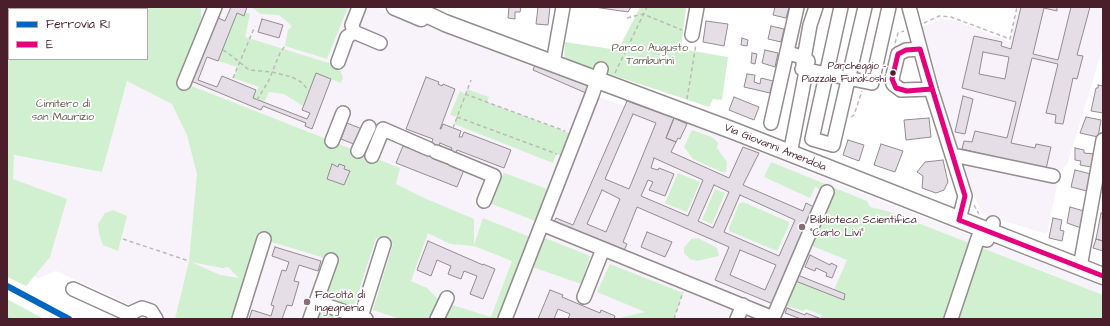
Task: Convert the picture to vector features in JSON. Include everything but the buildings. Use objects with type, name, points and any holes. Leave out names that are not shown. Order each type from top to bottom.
[{"type":"main road","name":"Via Giovanni Amendola","points":[[395,7],[422,18],[445,23]]},
{"type":"main road","name":"Via Giovanni Amendola","points":[[411,7],[445,23],[553,63],[603,77],[685,113],[959,220],[992,228],[1103,276]]},
{"type":"street","points":[[184,83],[215,7]]},
{"type":"street","points":[[354,32],[352,25],[359,7]]},
{"type":"street","points":[[553,63],[563,7]]},
{"type":"street","points":[[692,35],[697,7]]},
{"type":"street","points":[[771,123],[797,7]]},
{"type":"street","points":[[790,154],[801,96],[804,65],[816,7]]},
{"type":"street","points":[[841,7],[812,140],[833,144],[864,7]]},
{"type":"street","points":[[787,52],[804,65],[826,73],[872,83],[889,7]]},
{"type":"street","points":[[909,7],[931,89],[965,196],[959,220]]},
{"type":"street","points":[[354,32],[380,43]]},
{"type":"street","points":[[338,62],[347,37],[354,32]]},
{"type":"street","points":[[920,49],[906,50],[898,54],[892,79],[893,84],[901,90],[931,89]]},
{"type":"street","points":[[505,319],[576,136],[603,77]]},
{"type":"street","points":[[332,141],[343,113]]},
{"type":"street","points":[[358,151],[369,126]]},
{"type":"street","points":[[372,156],[382,129],[494,176],[484,201]]},
{"type":"street","points":[[1080,267],[1103,140]]},
{"type":"street","points":[[953,157],[958,156],[1053,176]]},
{"type":"street","points":[[542,224],[775,318],[827,192]]},
{"type":"street","points":[[951,319],[978,238],[987,240],[992,228]]},
{"type":"street","points":[[239,319],[264,239]]},
{"type":"street","points":[[316,302],[363,318],[384,244]]},
{"type":"street","points":[[584,297],[603,249]]},
{"type":"street","points":[[310,319],[331,260]]},
{"type":"street","points":[[73,289],[129,317],[137,309],[146,308],[154,314],[156,319]]},
{"type":"street","points":[[437,319],[447,298]]},
{"type":"street","points":[[737,319],[743,305]]},
{"type":"path","points":[[603,77],[647,7]]},
{"type":"path","points":[[924,23],[939,16],[951,17],[1010,39],[1017,7]]},
{"type":"path","points":[[627,18],[643,14],[692,35],[696,42],[685,113]]},
{"type":"path","points":[[233,78],[255,26]]},
{"type":"path","points":[[256,100],[270,80],[280,53],[285,46]]},
{"type":"path","points":[[223,50],[250,70],[272,72],[292,77],[301,82],[309,91]]},
{"type":"path","points":[[453,128],[471,80]]},
{"type":"path","points":[[465,94],[576,136]]},
{"type":"path","points":[[457,117],[568,158]]},
{"type":"path","points":[[122,239],[189,261]]},
{"type":"path","points":[[674,319],[686,283]]},
{"type":"shaded area","points":[[375,7],[536,62],[588,93],[625,106],[628,99],[871,197],[1103,286],[1103,319],[164,319],[158,309],[151,304],[144,302],[130,305],[56,271],[39,278],[7,263],[7,154],[102,172],[133,60],[148,60],[147,8]]},
{"type":"shaded area","points":[[1018,7],[1103,7],[1103,48],[1067,165],[1060,170],[1047,234],[983,215],[970,188],[922,27],[941,19],[953,20],[1010,42]]},
{"type":"green space","name":"Cimitero di san Maurizio","points":[[7,7],[201,7],[201,19],[184,83],[400,168],[396,184],[424,198],[474,219],[474,245],[483,218],[530,237],[499,319],[400,319],[373,310],[393,244],[376,238],[352,311],[323,298],[331,260],[265,240],[235,319],[175,319],[189,261],[197,174],[187,135],[172,104],[127,81],[102,172],[14,155],[13,179],[67,199],[50,257],[26,286],[7,277]],"holes":[[[428,233],[450,244],[474,246],[512,261],[491,317],[449,304],[447,308],[427,288],[411,281]],[[191,262],[222,268],[228,267],[239,278],[220,275]]]},
{"type":"green space","points":[[251,7],[348,7],[327,59],[285,46],[288,30],[292,26],[279,15],[261,14]]},
{"type":"green space","name":"Parco Augusto Tamburini","points":[[640,7],[686,7],[681,49],[728,57],[722,100],[713,99],[709,107],[564,59],[565,42],[618,50]]},
{"type":"green space","points":[[245,12],[250,14],[245,37],[335,65],[339,68],[343,77],[341,83],[316,73],[303,106],[284,94],[269,92],[264,102],[253,98],[259,87],[233,78],[238,67],[218,61],[237,13],[243,16]]},
{"type":"green space","points":[[467,89],[489,97],[487,102],[574,135],[566,157],[556,154],[553,163],[454,124],[457,117],[450,115],[460,91],[465,94]]},
{"type":"green space","points":[[692,130],[712,137],[718,143],[717,148],[727,162],[726,172],[722,172],[693,159],[684,147]]},
{"type":"green space","points":[[771,162],[867,201],[870,207],[887,211],[1103,295],[1103,319],[818,319],[822,315],[806,309],[803,311],[784,305],[793,280],[844,300],[845,294],[834,290],[847,260],[805,243],[826,192],[815,187],[810,198],[764,177]]},
{"type":"green space","points":[[504,173],[545,188],[547,194],[535,221],[487,202]]},
{"type":"green space","points":[[678,173],[700,182],[687,212],[665,203]]},
{"type":"green space","points":[[715,189],[725,193],[712,224],[702,220]]},
{"type":"green space","points":[[743,202],[789,222],[777,251],[729,231],[739,204]]},
{"type":"green space","points":[[113,210],[127,216],[118,251],[103,245],[99,234],[98,224],[105,213]]},
{"type":"green space","points":[[538,235],[590,256],[581,284],[527,265]]},
{"type":"green space","points":[[698,238],[717,248],[719,256],[697,261],[690,259],[684,253],[684,248],[691,239]]},
{"type":"green space","points":[[610,264],[683,293],[674,319],[622,319],[623,317],[645,312],[597,292]]},
{"type":"green space","points":[[7,299],[44,319],[7,319]]},
{"type":"green space","points":[[320,311],[328,311],[353,319],[313,319]]},
{"type":"waterway","points":[[7,317],[11,319]]},
{"type":"rail line","name":"R1","points":[[7,286],[69,319]]},
{"type":"transit line","name":"E","points":[[931,89],[907,91],[896,88],[892,79],[898,54],[906,50],[920,49],[965,196],[959,220]]},
{"type":"transit line","name":"E","points":[[959,220],[1103,276]]},
{"type":"place","name":"Parcheggio - Piazzale Funakoshi","points":[[893,73]]},
{"type":"place","name":"Biblioteca Scientifica \"Carlo Livi\"","points":[[802,227]]},
{"type":"place","name":"Facoltà di Ingegneria","points":[[307,302]]}]
